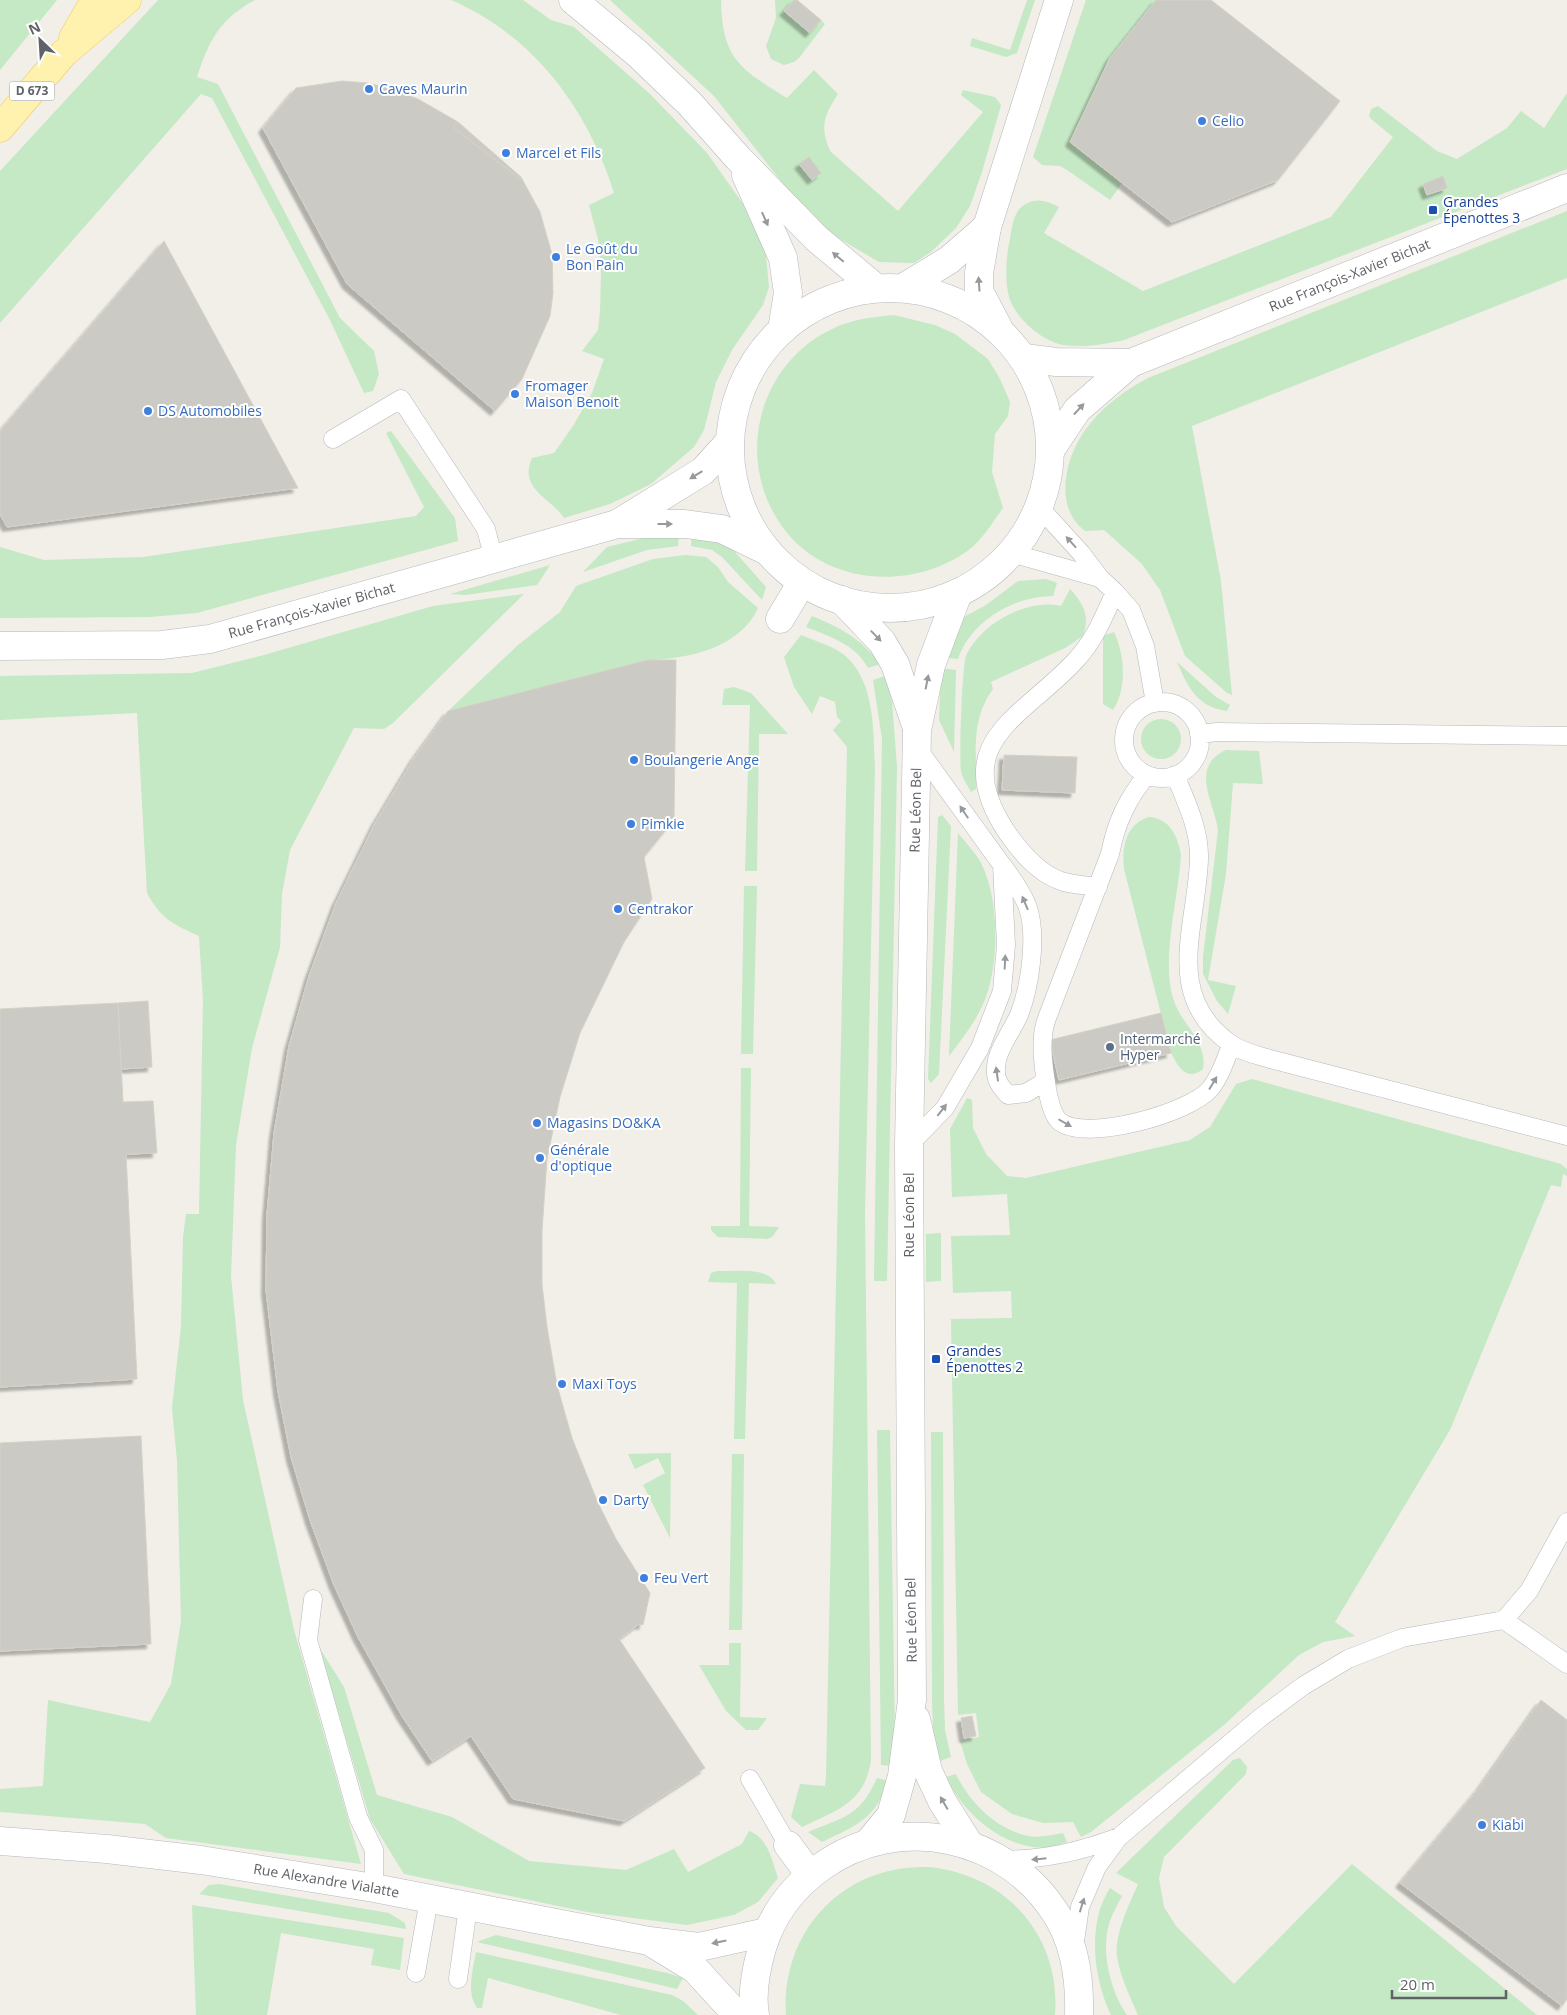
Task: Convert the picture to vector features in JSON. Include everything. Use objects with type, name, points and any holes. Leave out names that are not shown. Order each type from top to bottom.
[{"type":"main road","name":"D 673","points":[[64,53],[95,0]]},
{"type":"main road","name":"D 673","points":[[0,128],[64,53],[127,0]]},
{"type":"street","points":[[573,0],[644,60],[690,104],[738,158],[816,238],[876,288]]},
{"type":"street","points":[[998,328],[954,300],[903,288],[876,288],[825,301],[782,330],[765,348],[740,392],[733,416],[730,441],[733,480],[736,490],[746,518],[767,551],[802,582],[842,600],[881,608],[921,605],[958,593],[978,582],[1011,553],[1040,508],[1048,479],[1051,449],[1044,401],[1024,358],[998,328],[979,291],[979,273],[987,227],[1059,0]]},
{"type":"street","points":[[738,158],[783,258],[788,292],[782,330]]},
{"type":"street","name":"Rue François-Xavier Bichat","points":[[1051,449],[1077,410],[1131,363],[1567,188]]},
{"type":"street","points":[[903,288],[949,260],[987,227]]},
{"type":"street","name":"Rue François-Xavier Bichat","points":[[1024,358],[1056,362],[1131,363]]},
{"type":"street","name":"Rue François-Xavier Bichat","points":[[0,646],[184,643],[226,634],[494,560],[617,524],[703,471],[730,441]]},
{"type":"street","name":"Rue François-Xavier Bichat","points":[[617,524],[685,524],[722,529],[767,551]]},
{"type":"street","points":[[780,619],[802,582]]},
{"type":"street","name":"Rue Léon Bel","points":[[869,1842],[891,1815],[902,1776],[912,1700],[909,1145],[918,740],[931,665],[958,593]]},
{"type":"street","name":"Rue Léon Bel","points":[[842,600],[882,642],[896,664],[918,740]]},
{"type":"street","name":"Rue Léon Bel","points":[[912,1700],[928,1771],[942,1801],[970,1844]]},
{"type":"street","points":[[755,2015],[753,2005],[756,1968],[767,1932],[786,1902],[810,1875],[848,1850],[869,1842],[911,1836],[936,1837],[970,1844],[1003,1860],[1034,1885],[1058,1917],[1074,1953],[1078,1974],[1079,2015]]},
{"type":"street","name":"Rue Alexandre Vialatte","points":[[0,1841],[107,1849],[201,1860],[374,1888],[649,1941],[699,1946],[767,1932]]},
{"type":"street","points":[[788,1845],[810,1875]]},
{"type":"street","name":"Rue Alexandre Vialatte","points":[[649,1941],[695,1970],[738,2015]]},
{"type":"lane","points":[[333,439],[402,399],[486,529],[494,560]]},
{"type":"lane","points":[[1040,508],[1081,553],[1100,578],[1131,610],[1139,628],[1155,702]]},
{"type":"lane","points":[[1011,553],[1100,578]]},
{"type":"lane","points":[[1098,887],[1060,881],[1030,862],[995,814],[985,779],[985,757],[992,742],[1009,722],[1075,662],[1091,643],[1115,592]]},
{"type":"lane","points":[[1155,702],[1179,705],[1189,713],[1196,723],[1200,734],[1200,745],[1194,760],[1184,771],[1175,775],[1156,778],[1138,769],[1128,757],[1124,741],[1125,731],[1136,712],[1155,702]]},
{"type":"lane","points":[[1200,734],[1218,732],[1567,736]]},
{"type":"lane","points":[[918,740],[1016,883],[1027,906],[1031,955],[1030,975],[1026,996],[995,1066],[996,1081],[1008,1095],[1026,1093],[1046,1081]]},
{"type":"lane","points":[[1147,775],[1123,809],[1098,887],[1047,1018],[1042,1038],[1046,1081],[1053,1114],[1060,1122],[1076,1129],[1114,1127],[1167,1113],[1190,1104],[1210,1090],[1225,1062],[1231,1045]]},
{"type":"lane","points":[[1175,775],[1190,813],[1198,847],[1188,953],[1190,992],[1205,1018],[1231,1045],[1270,1059],[1326,1075],[1567,1136]]},
{"type":"lane","points":[[909,1145],[944,1108],[955,1091],[980,1048],[1002,991],[1006,945],[1002,865]]},
{"type":"lane","points":[[1074,1953],[1080,1906],[1097,1867],[1119,1837],[1260,1718],[1303,1686],[1348,1659],[1402,1638],[1504,1620],[1529,1591],[1567,1522]]},
{"type":"lane","points":[[313,1599],[308,1640],[358,1817],[374,1850],[374,1888]]},
{"type":"lane","points":[[1504,1620],[1567,1664]]},
{"type":"lane","points":[[750,1779],[788,1845]]},
{"type":"lane","points":[[1003,1860],[1040,1859],[1084,1850],[1119,1837]]},
{"type":"lane","points":[[416,1973],[429,1900]]},
{"type":"lane","points":[[458,1979],[468,1907]]},
{"type":"green space","points":[[0,0],[57,0],[0,70]]},
{"type":"green space","points":[[158,0],[255,0],[233,15],[217,32],[206,52],[197,77],[218,84],[340,318],[374,351],[379,374],[373,391],[364,393],[330,320],[212,98],[201,94],[0,323],[0,171]]},
{"type":"green space","points":[[451,0],[523,0],[551,20],[574,27],[650,94],[707,153],[753,218],[765,245],[769,287],[763,305],[732,350],[716,382],[704,430],[694,447],[651,484],[610,504],[564,518],[533,485],[529,478],[529,469],[532,458],[554,453],[573,426],[592,393],[604,359],[582,351],[598,330],[600,312],[601,273],[598,239],[589,205],[614,193],[603,162],[589,132],[573,104],[554,78],[532,54],[507,33],[480,15]]},
{"type":"green space","points":[[610,0],[721,0],[722,20],[730,49],[746,70],[757,79],[787,98],[814,70],[838,94],[826,115],[824,129],[831,152],[898,211],[983,112],[961,95],[963,90],[995,97],[1001,105],[970,206],[956,228],[931,252],[914,263],[879,262],[833,235],[796,200],[714,96]]},
{"type":"green space","points":[[775,0],[794,0],[785,11],[810,33],[821,20],[825,24],[799,58],[794,62],[784,65],[771,59],[766,46],[776,18]]},
{"type":"green space","points":[[1027,0],[1035,0],[1017,53],[1006,57],[970,46],[972,38],[1010,50]]},
{"type":"green space","points":[[1086,0],[1156,0],[1110,58],[1070,142],[1122,183],[1110,200],[1060,166],[1042,165],[1033,157]]},
{"type":"green space","points":[[1567,93],[1567,169],[1124,340],[1087,346],[1056,343],[1039,334],[1025,322],[1010,300],[1006,270],[1011,230],[1020,208],[1033,201],[1051,203],[1059,207],[1044,233],[1143,291],[1331,217],[1393,137],[1371,119],[1369,116],[1371,109],[1378,106],[1437,151],[1457,159],[1507,128],[1521,111],[1544,128]]},
{"type":"green space","points":[[1567,211],[1567,278],[1192,426],[1221,581],[1232,695],[1227,693],[1185,656],[1160,590],[1142,564],[1104,530],[1085,531],[1075,521],[1069,509],[1066,496],[1066,482],[1072,453],[1086,429],[1114,400],[1148,378]]},
{"type":"green space","points":[[894,315],[935,325],[955,334],[988,359],[1000,379],[1010,402],[1008,416],[995,434],[992,472],[1003,508],[975,545],[947,563],[922,572],[896,576],[870,576],[844,571],[820,561],[799,545],[781,525],[767,498],[759,471],[757,442],[762,415],[771,388],[787,365],[807,345],[832,329],[847,323]]},
{"type":"green space","points":[[391,431],[455,518],[458,541],[197,613],[150,617],[0,618],[0,547],[44,560],[143,557],[416,516],[424,507],[386,433]]},
{"type":"green space","points":[[679,532],[678,546],[647,550],[583,572],[607,547],[664,533]]},
{"type":"green space","points":[[692,532],[727,543],[766,587],[762,600],[723,558],[712,550],[691,546]]},
{"type":"green space","points":[[685,555],[706,557],[718,567],[728,582],[758,608],[750,622],[726,642],[696,654],[648,660],[448,711],[518,645],[560,612],[576,586],[653,559]]},
{"type":"green space","points":[[550,565],[537,585],[465,595],[450,594]]},
{"type":"green space","points":[[1046,579],[1057,583],[1053,596],[1024,600],[996,613],[983,622],[973,633],[964,645],[958,659],[947,658],[962,618],[986,605],[1018,581]]},
{"type":"green space","points":[[1070,589],[1082,605],[1086,616],[1083,636],[1065,648],[991,682],[993,689],[981,713],[978,725],[976,737],[976,789],[971,792],[961,771],[960,763],[962,694],[966,656],[973,644],[993,624],[1006,616],[1034,606],[1061,606]]},
{"type":"green space","points":[[524,594],[393,723],[384,729],[354,728],[290,850],[282,894],[280,947],[252,1048],[236,1145],[231,1276],[243,1400],[294,1630],[361,1864],[166,1838],[145,1824],[0,1812],[0,1789],[43,1786],[48,1700],[150,1722],[171,1684],[181,1621],[177,1461],[172,1408],[181,1326],[183,1237],[186,1214],[199,1214],[203,1000],[199,936],[168,920],[157,909],[147,893],[137,713],[0,720],[0,676],[192,673],[264,655],[433,606]]},
{"type":"green space","points":[[812,616],[850,635],[866,648],[880,664],[868,668],[863,660],[849,647],[806,627]]},
{"type":"green space","points":[[1114,632],[1118,641],[1123,672],[1121,692],[1113,710],[1103,704],[1103,636]]},
{"type":"green space","points":[[801,635],[837,650],[850,660],[859,673],[866,687],[870,703],[875,768],[865,1213],[871,1760],[868,1775],[856,1796],[838,1810],[802,1827],[791,1817],[800,1784],[825,1786],[826,1776],[847,747],[833,730],[841,721],[837,717],[835,702],[820,696],[812,714],[794,687],[784,657]]},
{"type":"green space","points":[[1177,662],[1216,697],[1230,705],[1227,711],[1217,709],[1201,700],[1185,680]]},
{"type":"green space","points":[[941,668],[956,670],[954,752],[939,720]]},
{"type":"green space","points":[[885,676],[892,701],[897,767],[887,1281],[874,1281],[882,739],[873,680]]},
{"type":"green space","points":[[734,687],[751,693],[788,734],[759,734],[757,871],[745,871],[750,705],[722,705],[724,689]]},
{"type":"green space","points":[[1157,719],[1165,719],[1172,722],[1178,728],[1181,739],[1178,750],[1172,756],[1165,759],[1157,759],[1150,756],[1144,750],[1141,743],[1141,735],[1144,728],[1150,722]]},
{"type":"green space","points":[[1226,750],[1259,751],[1263,784],[1233,783],[1226,874],[1208,980],[1236,986],[1228,1014],[1217,1001],[1203,974],[1203,957],[1218,830],[1209,796],[1206,775],[1215,757]]},
{"type":"green space","points":[[942,815],[951,826],[939,1074],[931,1083],[928,1079],[938,817]]},
{"type":"green space","points":[[1148,817],[1161,820],[1171,828],[1181,854],[1169,967],[1170,985],[1174,1001],[1198,1042],[1204,1059],[1203,1069],[1192,1074],[1180,1068],[1171,1053],[1124,869],[1124,853],[1127,838],[1134,826]]},
{"type":"green space","points":[[958,833],[979,859],[987,877],[994,910],[995,946],[991,979],[984,1002],[971,1026],[949,1056]]},
{"type":"green space","points":[[744,886],[757,886],[753,1054],[741,1054]]},
{"type":"green space","points":[[741,1068],[751,1068],[749,1226],[779,1227],[773,1236],[768,1239],[718,1237],[711,1230],[711,1226],[740,1226]]},
{"type":"green space","points":[[1252,1079],[1561,1164],[1567,1169],[1567,1176],[1563,1174],[1561,1187],[1551,1185],[1450,1430],[1335,1622],[1355,1636],[1323,1642],[1299,1655],[1225,1724],[1091,1832],[1081,1837],[1073,1822],[1043,1823],[1012,1814],[981,1792],[967,1764],[960,1741],[979,1737],[976,1713],[958,1715],[951,1319],[1012,1318],[1011,1291],[953,1293],[951,1236],[1010,1235],[1007,1194],[952,1197],[950,1129],[967,1098],[972,1100],[973,1128],[986,1154],[1007,1176],[1026,1178],[1190,1140],[1210,1127],[1236,1084]]},
{"type":"green space","points":[[941,1233],[941,1281],[926,1282],[926,1234]]},
{"type":"green space","points":[[717,1271],[758,1272],[772,1278],[776,1284],[749,1283],[745,1439],[734,1439],[737,1283],[708,1282],[711,1273]]},
{"type":"green space","points":[[877,1430],[890,1430],[895,1739],[892,1766],[881,1765]]},
{"type":"green space","points":[[931,1432],[943,1432],[944,1700],[945,1730],[951,1757],[940,1761],[933,1730],[932,1699]]},
{"type":"green space","points":[[671,1453],[670,1538],[643,1485],[665,1473],[658,1458],[635,1469],[628,1454]]},
{"type":"green space","points":[[732,1454],[744,1454],[742,1630],[729,1630]]},
{"type":"green space","points":[[729,1643],[741,1643],[740,1717],[767,1718],[758,1730],[746,1730],[726,1711],[699,1665],[729,1665]]},
{"type":"green space","points":[[319,1647],[344,1687],[377,1795],[452,1817],[529,1861],[626,1870],[674,1849],[688,1872],[742,1844],[749,1831],[761,1838],[765,1844],[778,1878],[758,1902],[734,1915],[687,1925],[587,1912],[404,1874],[370,1819]]},
{"type":"green space","points":[[1240,1758],[1247,1767],[1246,1774],[1164,1857],[1159,1878],[1164,1907],[1176,1926],[1234,1984],[1352,1864],[1537,2015],[1138,2015],[1120,1971],[1117,1944],[1120,1928],[1138,1884],[1116,1873],[1233,1760]]},
{"type":"green space","points":[[956,1774],[968,1795],[995,1821],[1016,1832],[1032,1837],[1063,1833],[1067,1842],[1045,1848],[1014,1842],[999,1835],[973,1815],[953,1790],[946,1777]]},
{"type":"green space","points":[[877,1778],[889,1781],[877,1805],[863,1820],[855,1826],[822,1842],[808,1832],[850,1814],[864,1801]]},
{"type":"green space","points":[[929,1867],[957,1872],[982,1882],[1005,1897],[1024,1914],[1038,1936],[1049,1960],[1055,1986],[1055,2015],[786,2015],[787,1984],[794,1956],[807,1930],[824,1908],[845,1890],[870,1877],[898,1869]]},
{"type":"green space","points":[[219,1884],[389,1913],[405,1923],[406,1929],[199,1894],[209,1885]]},
{"type":"green space","points":[[1110,1888],[1122,1896],[1111,1918],[1107,1932],[1108,1970],[1116,1994],[1127,2015],[1111,2015],[1100,1984],[1097,1968],[1095,1934],[1098,1917]]},
{"type":"green space","points":[[192,1905],[404,1938],[400,1970],[371,1965],[374,1949],[281,1933],[267,2015],[196,2015]]},
{"type":"green space","points":[[496,1935],[683,1978],[677,1989],[477,1942]]},
{"type":"green space","points":[[476,1952],[672,1995],[683,2001],[698,2015],[621,2015],[488,1978],[482,2008],[477,2008],[471,1988]]},
{"type":"building","points":[[794,0],[797,0],[821,20],[810,33],[784,11]]},
{"type":"building","name":"Celio","points":[[1156,0],[1211,0],[1340,101],[1278,180],[1172,222],[1070,142],[1110,58]]},
{"type":"building","points":[[342,81],[367,83],[388,88],[418,99],[458,122],[453,127],[520,179],[521,177],[540,212],[552,254],[553,293],[550,316],[522,379],[495,411],[347,284],[263,128],[296,88]]},
{"type":"building","points":[[458,122],[521,177],[520,179],[453,127]]},
{"type":"building","points":[[809,157],[821,173],[812,180],[799,164]]},
{"type":"building","points":[[1443,176],[1447,188],[1427,195],[1423,184]]},
{"type":"building","points":[[164,241],[298,488],[7,527],[0,514],[0,431]]},
{"type":"building","points":[[648,660],[676,660],[674,820],[644,857],[652,899],[624,942],[580,1033],[560,1097],[547,1159],[542,1231],[542,1284],[547,1327],[557,1385],[572,1438],[598,1503],[616,1539],[650,1593],[643,1625],[639,1624],[619,1639],[705,1768],[624,1821],[513,1799],[471,1736],[432,1761],[402,1716],[358,1637],[334,1585],[310,1520],[291,1457],[278,1391],[266,1290],[267,1215],[274,1133],[289,1046],[309,976],[336,903],[375,823],[414,758],[448,711]]},
{"type":"building","points":[[1004,755],[1077,757],[1075,793],[1002,790]]},
{"type":"building","points":[[148,1001],[152,1067],[121,1069],[118,1003]]},
{"type":"building","points":[[118,1003],[123,1102],[153,1101],[157,1153],[126,1154],[137,1379],[0,1387],[0,1009]]},
{"type":"building","name":"Intermarché Hyper","points":[[1161,1013],[1171,1053],[1059,1080],[1050,1040]]},
{"type":"building","points":[[141,1436],[151,1644],[0,1651],[0,1443]]},
{"type":"building","points":[[1541,1700],[1567,1720],[1567,1999],[1562,2006],[1400,1883],[1480,1787]]},
{"type":"building","points":[[972,1716],[976,1736],[964,1738],[961,1718]]},
{"type":"place","name":"Caves Maurin","points":[[369,89]]},
{"type":"place","name":"Celio","points":[[1202,121]]},
{"type":"place","name":"Marcel et Fils","points":[[506,153]]},
{"type":"place","name":"Grandes Épenottes 3","points":[[1433,210]]},
{"type":"place","name":"Le Goût du Bon Pain","points":[[556,257]]},
{"type":"place","name":"Fromager Maison Benoit","points":[[515,394]]},
{"type":"place","name":"DS Automobiles","points":[[148,411]]},
{"type":"place","name":"Boulangerie Ange","points":[[634,760]]},
{"type":"place","name":"Pimkie","points":[[631,824]]},
{"type":"place","name":"Centrakor","points":[[618,909]]},
{"type":"place","name":"Intermarché Hyper","points":[[1110,1047]]},
{"type":"place","name":"Magasins DO&KA","points":[[537,1123]]},
{"type":"place","name":"Générale d'optique","points":[[540,1158]]},
{"type":"place","name":"Grandes Épenottes 2","points":[[936,1359]]},
{"type":"place","name":"Maxi Toys","points":[[562,1384]]},
{"type":"place","name":"Darty","points":[[603,1500]]},
{"type":"place","name":"Feu Vert","points":[[644,1578]]},
{"type":"place","name":"Kiabi","points":[[1482,1825]]}]
